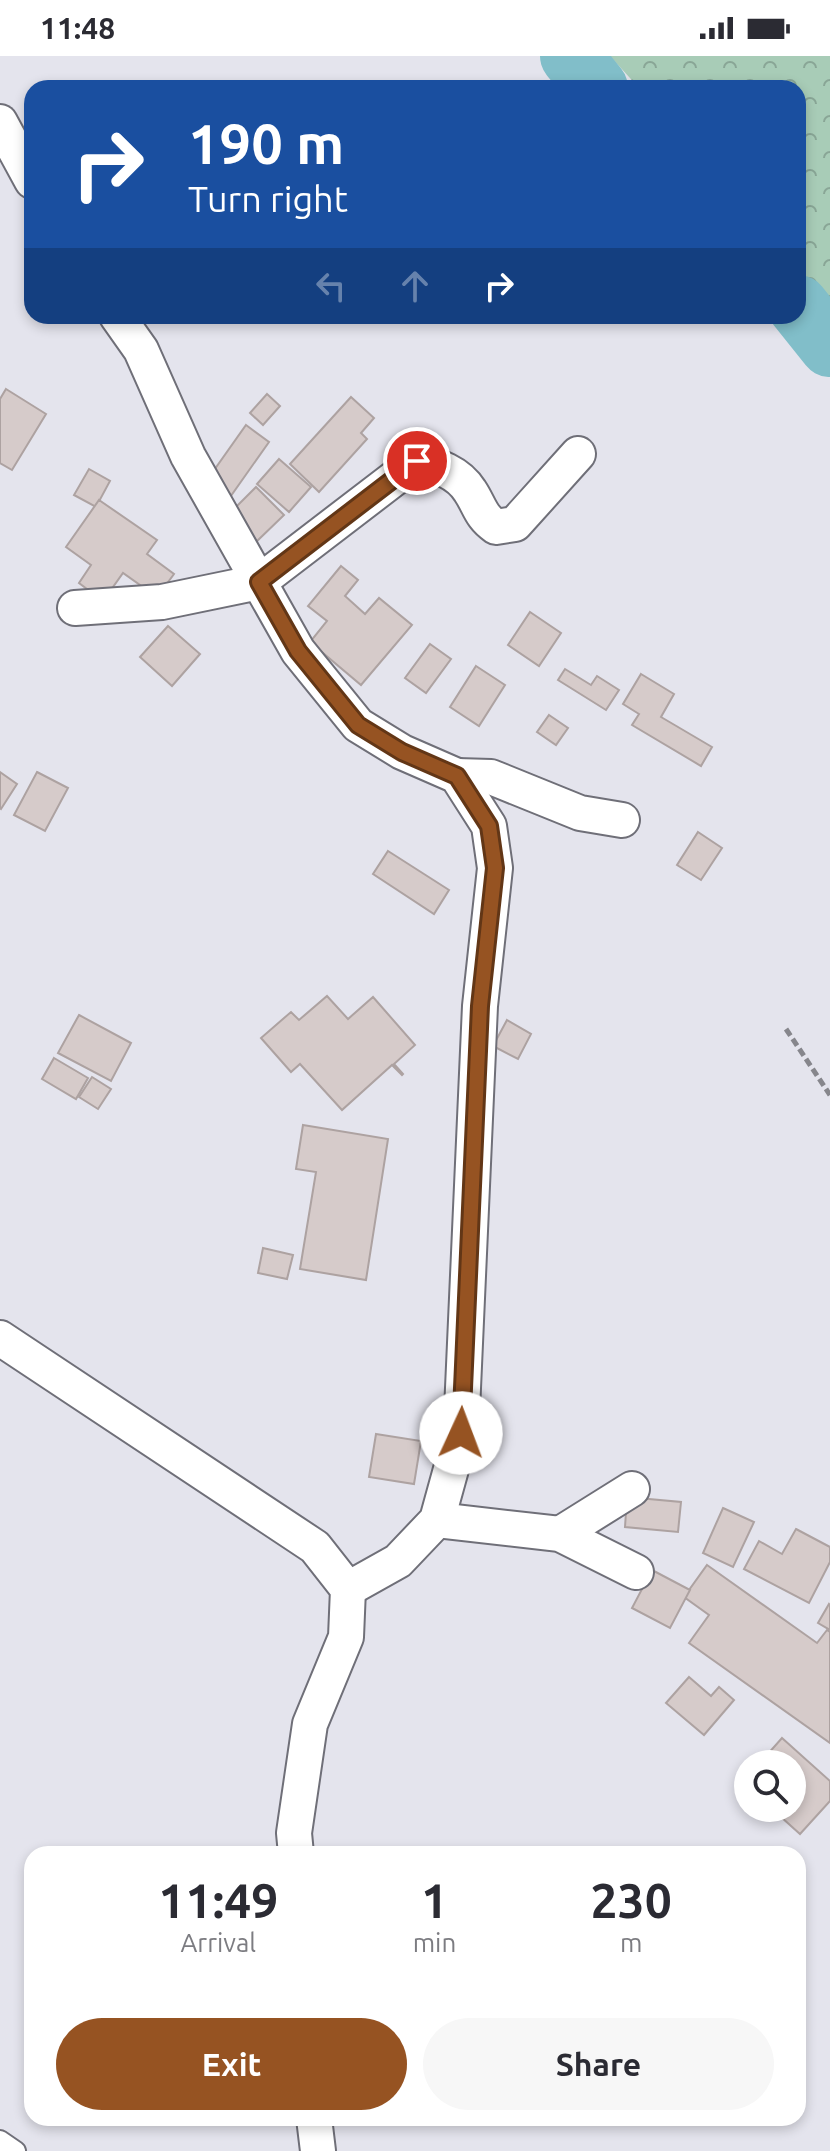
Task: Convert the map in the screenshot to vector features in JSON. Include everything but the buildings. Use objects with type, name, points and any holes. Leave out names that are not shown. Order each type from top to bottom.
[{"type":"street","points":[[0,122],[24,166]]},
{"type":"street","points":[[123,324],[141,350],[188,456],[298,651],[358,725],[402,752],[457,776],[491,777],[580,813],[622,820]]},
{"type":"street","points":[[75,608],[162,602],[259,582],[417,461],[445,468],[469,488],[485,519],[496,527],[515,524],[578,454]]},
{"type":"street","points":[[348,1589],[398,1561],[437,1520],[461,1433],[480,1006],[495,868],[489,826],[457,776]]},
{"type":"street","points":[[0,1338],[315,1547],[348,1589],[346,1637],[310,1724],[294,1833],[295,1846]]},
{"type":"street","points":[[560,1534],[632,1489]]},
{"type":"street","points":[[437,1520],[560,1534],[636,1572]]},
{"type":"street","points":[[315,2126],[318,2151]]},
{"type":"lane","points":[[0,2140],[16,2151]]},
{"type":"path","points":[[786,1029],[830,1095]]},
{"type":"green space","points":[[610,56],[830,56],[830,310],[806,278],[806,80],[632,80]]},
{"type":"waterway","points":[[571,56],[590,80]]},
{"type":"waterway","points":[[806,316],[830,346]]},
{"type":"route","points":[[417,461],[259,582],[298,651],[358,725],[402,752],[457,776],[489,826],[495,868],[480,1006],[461,1433]]}]
